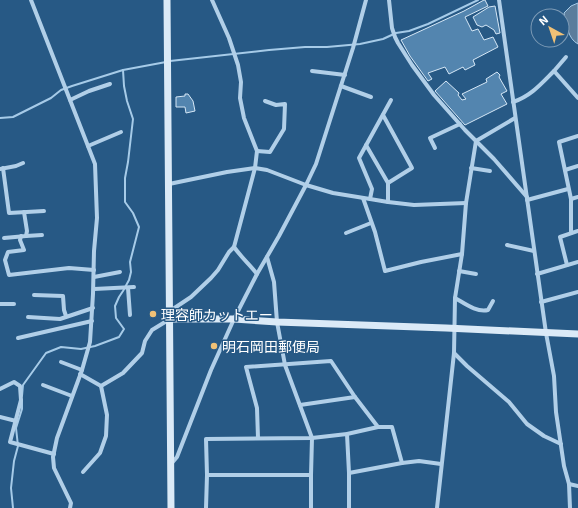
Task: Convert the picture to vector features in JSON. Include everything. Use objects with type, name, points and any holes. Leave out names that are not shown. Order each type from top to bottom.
[{"type":"street","points":[[31,0],[95,164],[97,218],[90,342],[81,372],[57,438],[54,454],[54,468],[71,503],[70,508]]},
{"type":"street","points":[[167,0],[171,508]]},
{"type":"street","points":[[170,310],[191,297],[211,278],[234,247],[255,168],[257,152],[244,118],[240,98],[241,82],[238,65],[229,38],[212,0]]},
{"type":"street","points":[[171,464],[177,457],[234,319],[316,164],[345,75],[366,0]]},
{"type":"street","points":[[389,0],[392,28],[398,43],[412,65],[434,95],[494,159],[527,198]]},
{"type":"street","points":[[498,0],[541,302],[554,376],[556,412],[564,466],[569,484],[570,508]]},
{"type":"street","points":[[513,102],[523,99],[536,89],[566,57]]},
{"type":"street","points":[[312,71],[345,75]]},
{"type":"street","points":[[554,71],[578,98]]},
{"type":"street","points":[[70,100],[89,91],[110,84]]},
{"type":"street","points":[[341,86],[371,98]]},
{"type":"street","points":[[370,200],[372,189],[358,158],[391,100]]},
{"type":"street","points":[[257,152],[270,152],[284,129],[285,104],[276,106],[265,101]]},
{"type":"street","points":[[382,115],[412,168],[388,183]]},
{"type":"street","points":[[437,508],[454,353],[455,298],[462,254],[466,203],[476,141],[515,118]]},
{"type":"street","points":[[435,148],[430,138],[460,124]]},
{"type":"street","points":[[88,146],[121,132]]},
{"type":"street","points":[[571,233],[571,199],[559,142],[578,136]]},
{"type":"street","points":[[366,145],[388,183],[388,202]]},
{"type":"street","points":[[23,163],[1,169],[9,213],[44,211]]},
{"type":"street","points":[[565,170],[578,166]]},
{"type":"street","points":[[169,184],[255,168],[267,170],[306,185],[333,193],[370,200],[414,204],[466,203]]},
{"type":"street","points":[[471,168],[490,171]]},
{"type":"street","points":[[527,198],[568,189]]},
{"type":"street","points":[[571,199],[578,197]]},
{"type":"street","points":[[363,198],[385,271],[462,254]]},
{"type":"street","points":[[24,212],[27,231],[26,236]]},
{"type":"street","points":[[346,233],[371,223]]},
{"type":"street","points":[[568,265],[560,237],[578,231]]},
{"type":"street","points":[[4,238],[42,235]]},
{"type":"street","points":[[21,236],[20,240],[24,250],[8,252],[6,256],[5,260],[9,275],[69,268],[94,270]]},
{"type":"street","points":[[507,245],[534,251]]},
{"type":"street","points":[[234,247],[240,256],[257,274]]},
{"type":"street","points":[[268,257],[274,282],[277,322],[284,365],[312,438],[311,508]]},
{"type":"street","points":[[537,274],[578,262]]},
{"type":"street","points":[[459,271],[476,274]]},
{"type":"street","points":[[94,277],[120,272]]},
{"type":"street","points":[[94,289],[134,287]]},
{"type":"street","points":[[128,288],[130,314]]},
{"type":"street","points":[[541,302],[578,292]]},
{"type":"street","points":[[34,295],[63,296],[66,316]]},
{"type":"street","points":[[455,298],[476,310],[486,311],[493,301]]},
{"type":"street","points":[[0,304],[14,304]]},
{"type":"street","points":[[28,317],[60,319],[93,308]]},
{"type":"street","points":[[101,386],[123,373],[142,353],[145,341],[152,330],[170,319],[234,319],[578,334]]},
{"type":"street","points":[[18,338],[92,321]]},
{"type":"street","points":[[454,353],[509,402],[527,424],[544,436],[561,444]]},
{"type":"street","points":[[258,438],[257,408],[246,367],[331,361],[378,427]]},
{"type":"street","points":[[61,362],[81,372],[101,386],[107,415],[106,436],[100,453],[83,472]]},
{"type":"street","points":[[0,389],[14,382],[20,386],[21,400],[10,442],[54,454]]},
{"type":"street","points":[[43,385],[72,396]]},
{"type":"street","points":[[300,405],[355,396]]},
{"type":"street","points":[[0,417],[16,421]]},
{"type":"street","points":[[206,508],[206,440],[312,438],[347,434],[378,427],[392,427],[402,463]]},
{"type":"street","points":[[347,434],[349,508]]},
{"type":"street","points":[[349,473],[419,461],[441,464]]},
{"type":"street","points":[[207,475],[311,475]]},
{"type":"street","points":[[569,484],[578,486]]},
{"type":"water","points":[[578,3],[578,44],[570,35],[569,8]]},
{"type":"building","points":[[484,0],[488,6],[465,17],[472,31],[478,29],[484,40],[493,37],[498,47],[473,60],[475,65],[465,70],[463,67],[449,74],[445,67],[428,73],[432,79],[428,81],[410,56],[401,40],[464,11]]},
{"type":"building","points":[[495,6],[500,33],[496,34],[494,30],[486,25],[482,27],[477,25],[473,17],[489,7]]},
{"type":"building","points":[[497,72],[500,75],[499,77],[507,91],[501,94],[507,104],[465,125],[435,91],[446,81],[459,93],[458,95],[462,100],[466,99],[462,94],[487,82],[486,79]]},
{"type":"building","points":[[185,94],[188,94],[193,101],[195,111],[186,113],[185,107],[176,107],[176,97],[185,96]]},
{"type":"waterway","points":[[170,61],[269,50],[360,44],[383,39],[396,33],[409,31],[428,24],[478,0]]},
{"type":"waterway","points":[[0,118],[13,117],[51,98],[61,90],[72,86],[123,70],[166,62]]},
{"type":"waterway","points":[[22,396],[23,385],[46,353],[61,347],[81,349],[95,346],[119,337],[124,329],[116,318],[115,306],[129,280],[131,272],[130,262],[139,227],[133,213],[125,202],[125,178],[133,119],[127,101],[123,70]]},
{"type":"waterway","points":[[13,508],[11,488],[14,461],[18,446],[16,428],[22,409],[22,400]]},
{"type":"place","name":"理容師カットエー","points":[[153,314]]},
{"type":"place","name":"明石岡田郵便局","points":[[214,346]]}]
